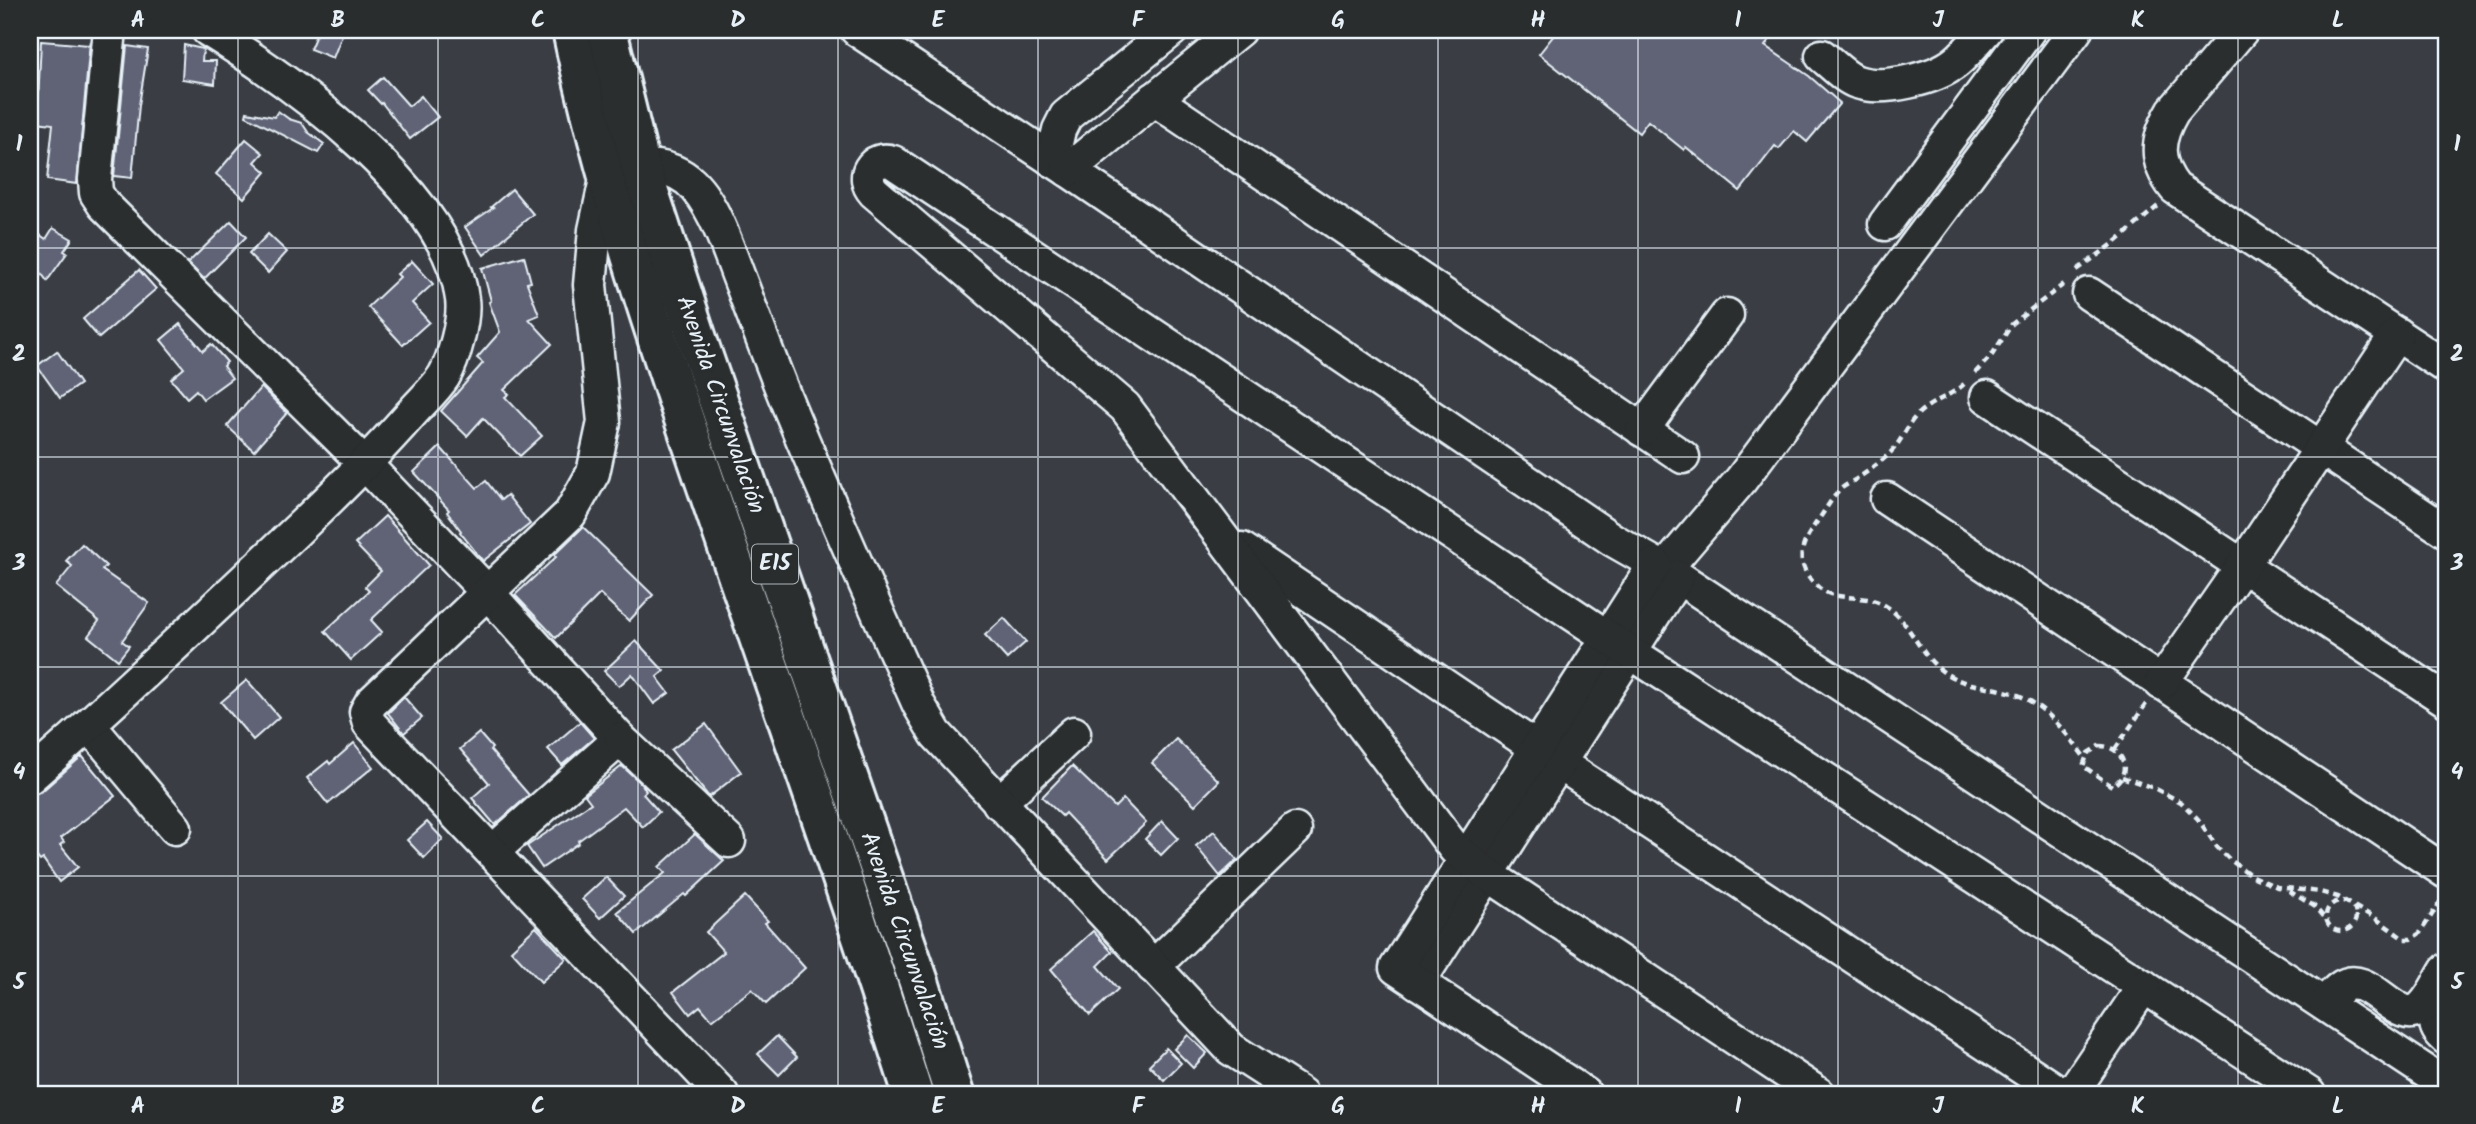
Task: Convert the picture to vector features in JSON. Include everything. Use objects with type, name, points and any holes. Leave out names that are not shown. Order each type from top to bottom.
[{"type":"highway","name":"Avenida Circunvalación","points":[[572,30],[624,170],[700,348],[915,972],[954,1094]]},
{"type":"highway","name":"Avenida Circunvalación","points":[[607,30],[624,170],[623,236],[873,968],[913,1094]]},
{"type":"street","points":[[110,30],[95,178],[96,193],[104,205],[366,466],[488,592],[621,739],[729,841]]},
{"type":"street","points":[[30,777],[366,466],[444,376],[457,341],[463,301],[452,258],[421,209],[365,146],[300,92],[208,30]]},
{"type":"street","points":[[857,30],[1612,540],[1666,570],[2446,1085]]},
{"type":"street","points":[[1060,165],[1059,130],[1066,116],[1172,30]]},
{"type":"street","points":[[1060,165],[1154,99],[1238,30]]},
{"type":"street","points":[[1822,56],[1855,82],[1875,85],[1900,82],[1932,76],[1956,62],[1986,30]]},
{"type":"street","points":[[1885,224],[2029,30]]},
{"type":"street","points":[[1585,1094],[1418,983],[1477,867],[1666,570],[1741,480],[2076,30]]},
{"type":"street","points":[[2242,30],[2173,111],[2165,126],[2160,140],[2160,153],[2167,177],[2175,188],[2446,367]]},
{"type":"street","points":[[1154,99],[1683,457]]},
{"type":"street","points":[[1819,1094],[1477,867],[1455,849],[1125,407],[874,192],[867,183],[871,166],[882,160],[893,162],[1620,645],[2309,1094]]},
{"type":"street","points":[[722,1094],[369,723],[366,712],[370,703],[570,514],[593,472],[604,422],[590,285],[595,230],[624,170],[666,169],[688,181],[704,197],[733,263],[806,449],[923,712],[936,734],[1231,1049],[1301,1094]]},
{"type":"street","points":[[2076,282],[2446,531]]},
{"type":"street","points":[[1642,430],[1727,315]]},
{"type":"street","points":[[2161,683],[2397,334]]},
{"type":"street","points":[[1975,385],[2446,700]]},
{"type":"street","points":[[1887,499],[2446,872]]},
{"type":"street","points":[[1223,536],[1548,756],[2063,1094]]},
{"type":"street","points":[[89,725],[175,828]]},
{"type":"street","points":[[999,803],[1074,733]]},
{"type":"street","points":[[492,852],[621,739]]},
{"type":"street","points":[[1153,967],[1295,830]]},
{"type":"street","points":[[2325,1004],[2340,988],[2349,983],[2360,983],[2401,1010],[2412,1012],[2422,1007],[2446,970]]},
{"type":"street","points":[[2071,1094],[2144,986]]},
{"type":"street","points":[[2446,1002],[2435,1024],[2438,1032],[2446,1038]]},
{"type":"path","points":[[2085,758],[2060,726],[2039,708],[2007,691],[1964,682],[1945,674],[1929,661],[1906,627],[1886,606],[1868,599],[1826,593],[1813,582],[1803,565],[1801,552],[1805,538],[1840,489],[1891,452],[1912,421],[1924,409],[1975,385],[2012,324],[2076,282],[2175,188]]},
{"type":"path","points":[[2115,750],[2161,683]]},
{"type":"path","points":[[2099,746],[2115,750],[2124,763],[2122,777],[2112,786],[2083,766],[2085,758],[2099,746]]},
{"type":"path","points":[[2122,777],[2154,788],[2182,802],[2229,859],[2252,876],[2286,889],[2314,906],[2336,930],[2351,928],[2354,924],[2356,914],[2348,902]]},
{"type":"path","points":[[2286,889],[2320,892],[2348,902],[2384,923],[2400,937],[2408,939],[2420,933],[2446,893]]},
{"type":"path","points":[[2328,924],[2326,914],[2330,906],[2338,901],[2348,902]]},
{"type":"building","points":[[318,30],[344,30],[333,58],[310,49]]},
{"type":"building","points":[[1558,30],[1777,30],[1765,46],[1809,76],[1840,103],[1807,142],[1794,131],[1779,149],[1775,146],[1740,191],[1686,147],[1684,150],[1648,121],[1639,133],[1539,54]]},
{"type":"building","points":[[41,41],[89,45],[90,41],[77,184],[47,180],[53,124],[37,122]]},
{"type":"building","points":[[184,45],[203,49],[202,61],[216,61],[215,84],[182,79]]},
{"type":"building","points":[[127,46],[148,49],[132,178],[114,176]]},
{"type":"building","points":[[383,77],[409,106],[421,96],[438,117],[410,139],[382,103],[368,90]]},
{"type":"building","points":[[278,111],[289,119],[302,123],[308,132],[324,144],[318,153],[246,116],[247,112],[274,117]]},
{"type":"building","points":[[246,139],[263,153],[255,162],[266,172],[244,198],[216,174]]},
{"type":"building","points":[[512,189],[533,214],[484,255],[465,227],[493,208],[491,207]]},
{"type":"building","points":[[231,221],[246,237],[204,279],[188,263]]},
{"type":"building","points":[[53,228],[72,239],[64,251],[67,253],[47,281],[30,257],[30,250],[40,235],[46,239]]},
{"type":"building","points":[[268,234],[287,252],[268,273],[249,254]]},
{"type":"building","points":[[524,256],[531,282],[527,283],[539,315],[529,319],[552,344],[504,390],[509,394],[505,397],[542,436],[520,456],[483,418],[467,436],[441,411],[483,363],[477,358],[500,332],[489,302],[491,301],[482,268]]},
{"type":"building","points":[[412,261],[433,284],[412,303],[429,322],[403,345],[368,307],[400,277],[397,274]]},
{"type":"building","points":[[139,270],[156,289],[99,338],[83,319]]},
{"type":"building","points":[[180,324],[203,351],[211,344],[227,362],[223,366],[232,378],[203,399],[196,390],[187,398],[171,379],[184,368],[161,340]]},
{"type":"building","points":[[57,351],[80,384],[60,398],[37,366]]},
{"type":"building","points":[[261,387],[287,413],[254,451],[227,426]]},
{"type":"building","points":[[440,447],[477,488],[486,481],[501,500],[507,495],[530,524],[483,561],[460,532],[447,512],[449,510],[414,472]]},
{"type":"building","points":[[385,516],[429,565],[371,620],[382,632],[351,660],[325,631],[369,591],[365,587],[381,571],[355,544]]},
{"type":"building","points":[[583,527],[653,595],[629,621],[600,594],[556,638],[515,595],[556,557],[554,555]]},
{"type":"building","points":[[82,544],[106,566],[102,570],[149,603],[122,641],[129,646],[118,660],[88,636],[99,621],[56,586],[72,566],[66,561]]},
{"type":"building","points":[[1004,618],[1026,642],[1007,659],[985,635]]},
{"type":"building","points":[[636,641],[664,671],[657,677],[669,693],[654,704],[632,674],[619,686],[604,671]]},
{"type":"building","points":[[247,680],[279,717],[253,740],[221,702]]},
{"type":"building","points":[[404,697],[422,718],[404,733],[388,713]]},
{"type":"building","points":[[580,722],[594,738],[562,765],[548,749]]},
{"type":"building","points":[[706,724],[741,772],[709,797],[671,750]]},
{"type":"building","points":[[479,733],[492,748],[490,750],[529,795],[495,825],[472,798],[489,783],[460,749]]},
{"type":"building","points":[[1176,739],[1219,781],[1195,805],[1152,763]]},
{"type":"building","points":[[354,743],[373,767],[328,804],[307,778],[328,761],[330,764]]},
{"type":"building","points":[[82,756],[115,796],[61,838],[64,842],[60,845],[78,867],[59,882],[43,859],[40,861],[30,849],[30,795],[42,791]]},
{"type":"building","points":[[622,766],[642,784],[646,791],[643,794],[659,812],[643,827],[624,807],[542,868],[527,846],[591,803],[585,795]]},
{"type":"building","points":[[1072,766],[1115,807],[1123,799],[1146,823],[1108,859],[1065,813],[1062,816],[1042,797]]},
{"type":"building","points":[[1162,821],[1178,838],[1161,855],[1145,839]]},
{"type":"building","points":[[427,822],[443,839],[424,858],[407,840]]},
{"type":"building","points":[[1214,831],[1237,860],[1220,876],[1196,846]]},
{"type":"building","points":[[695,834],[724,861],[686,896],[684,894],[636,934],[617,912],[665,873],[659,867]]},
{"type":"building","points":[[606,877],[624,896],[600,918],[582,899]]},
{"type":"building","points":[[745,896],[805,968],[766,1004],[752,989],[712,1020],[700,1006],[690,1014],[673,992],[724,952],[706,932]]},
{"type":"building","points":[[536,927],[566,959],[541,982],[511,950]]},
{"type":"building","points":[[1093,931],[1112,952],[1098,966],[1118,989],[1090,1015],[1051,969]]},
{"type":"building","points":[[1188,1035],[1207,1053],[1193,1068],[1174,1049]]},
{"type":"building","points":[[777,1036],[797,1057],[779,1075],[758,1054]]},
{"type":"building","points":[[1166,1048],[1181,1063],[1164,1080],[1149,1065]]}]
